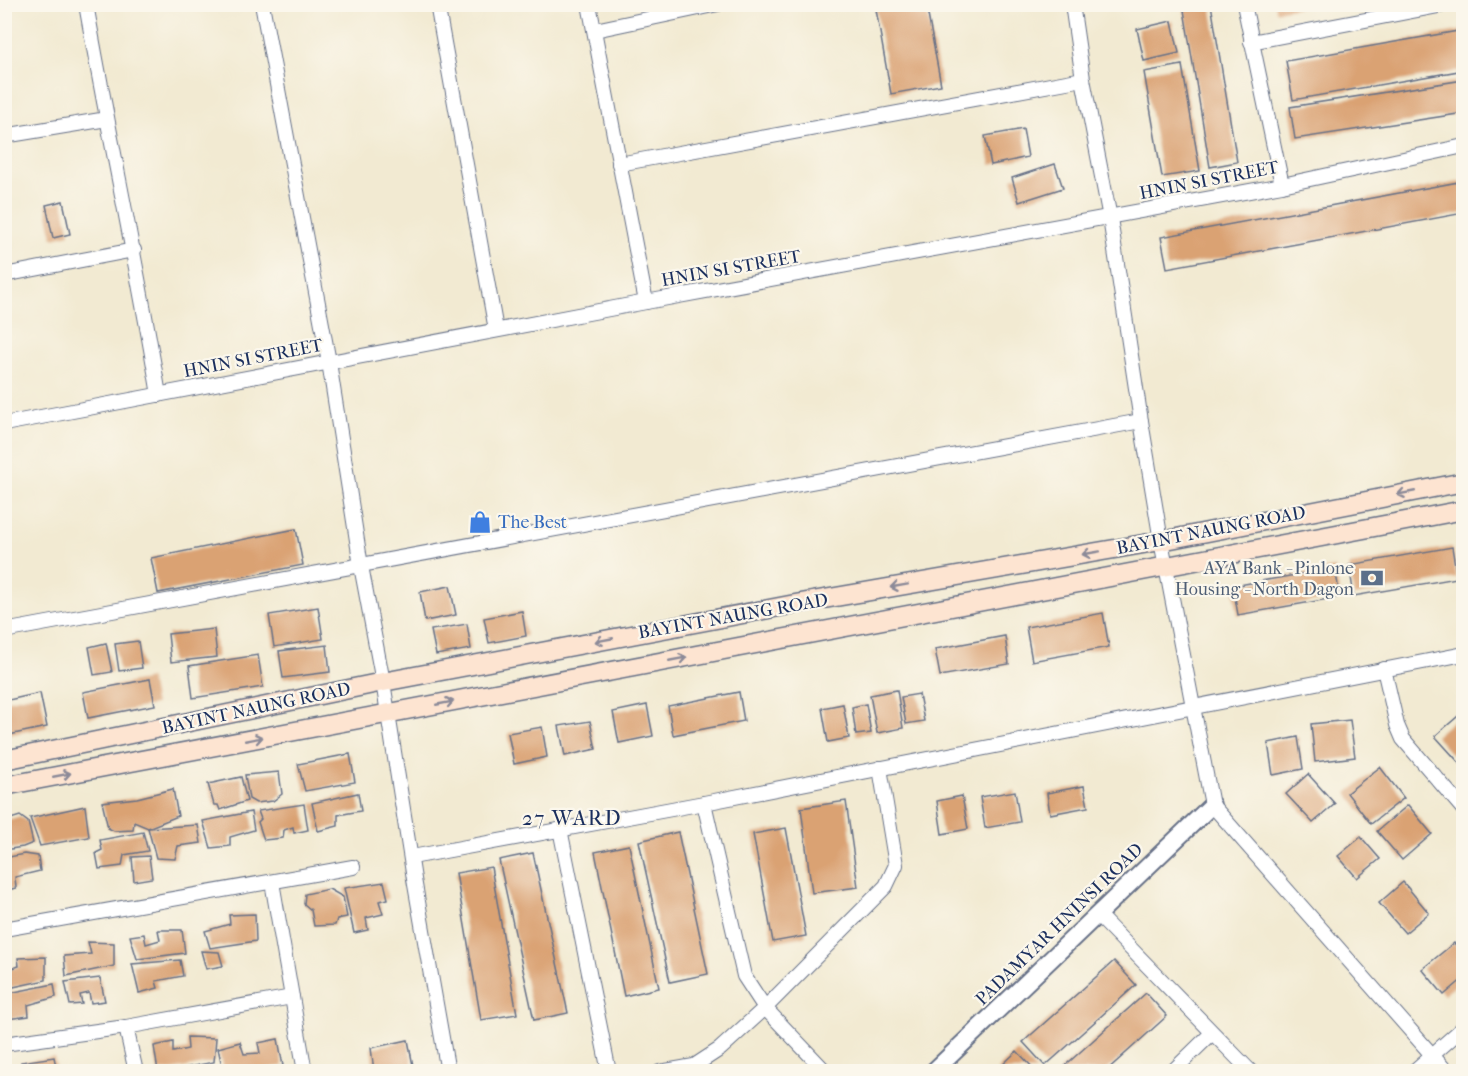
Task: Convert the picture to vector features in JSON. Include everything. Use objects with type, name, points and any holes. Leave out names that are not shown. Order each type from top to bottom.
[{"type":"main road","name":"BAYINT NAUNG ROAD","points":[[4,760],[383,682],[728,617],[1161,541],[1464,482]]},
{"type":"main road","name":"BAYINT NAUNG ROAD","points":[[4,786],[1167,568],[1464,510]]},
{"type":"main road","points":[[728,617],[732,649]]},
{"type":"street","points":[[86,4],[134,250],[159,395]]},
{"type":"street","points":[[262,4],[329,362],[361,566],[383,682],[448,1071]]},
{"type":"street","points":[[437,4],[496,330]]},
{"type":"street","points":[[590,4],[646,302]]},
{"type":"street","points":[[595,30],[718,4]]},
{"type":"street","points":[[1072,4],[1083,79],[1110,218],[1161,541],[1212,805],[1447,1071]]},
{"type":"street","points":[[1244,4],[1282,185]]},
{"type":"street","points":[[1251,42],[1449,4]]},
{"type":"street","points":[[619,164],[1083,79]]},
{"type":"street","points":[[4,136],[107,119]]},
{"type":"street","name":"HNIN SI STREET","points":[[4,424],[646,302],[1110,218],[1282,185],[1464,146]]},
{"type":"street","points":[[4,275],[134,250]]},
{"type":"street","points":[[4,631],[1141,421]]},
{"type":"street","points":[[412,857],[704,803],[1464,654]]},
{"type":"street","points":[[1384,669],[1397,725],[1403,739],[1464,810]]},
{"type":"street","points":[[660,1071],[694,1066],[720,1049],[765,1008],[886,886],[896,865],[880,768]]},
{"type":"street","points":[[704,803],[744,976],[765,1008],[826,1071]]},
{"type":"street","name":"PADAMYAR HNINSI ROAD","points":[[933,1071],[1212,805]]},
{"type":"street","points":[[560,830],[609,1071]]},
{"type":"street","points":[[4,928],[353,867]]},
{"type":"street","points":[[272,882],[305,1071]]},
{"type":"street","points":[[1098,915],[1251,1071]]},
{"type":"street","points":[[4,1044],[126,1027],[292,997]]},
{"type":"street","points":[[126,1027],[136,1071]]},
{"type":"street","points":[[1413,1071],[1464,1027]]},
{"type":"street","points":[[1172,1071],[1212,1033]]},
{"type":"building","points":[[875,4],[926,4],[941,85],[891,94]]},
{"type":"building","points":[[1183,4],[1211,4],[1237,162],[1210,167]]},
{"type":"building","points":[[1274,4],[1304,4],[1305,6],[1276,11]]},
{"type":"building","points":[[1172,21],[1179,53],[1144,61],[1137,29]]},
{"type":"building","points":[[1464,30],[1464,70],[1293,100],[1286,61]]},
{"type":"building","points":[[1182,65],[1200,171],[1162,177],[1144,72]]},
{"type":"building","points":[[1464,80],[1464,113],[1295,139],[1290,107]]},
{"type":"building","points":[[1023,129],[1028,157],[991,165],[985,136]]},
{"type":"building","points":[[1055,164],[1063,188],[1019,202],[1012,178]]},
{"type":"building","points":[[1464,181],[1464,213],[1167,268],[1161,237]]},
{"type":"building","points":[[63,201],[70,234],[53,238],[46,205]]},
{"type":"building","points":[[296,529],[303,565],[158,593],[151,558]]},
{"type":"building","points":[[1452,547],[1457,578],[1354,596],[1349,565]]},
{"type":"building","points":[[1335,568],[1340,597],[1238,615],[1233,586]]},
{"type":"building","points":[[450,586],[456,615],[425,621],[420,592]]},
{"type":"building","points":[[318,607],[323,639],[274,647],[269,615]]},
{"type":"building","points":[[522,611],[526,636],[489,643],[484,618]]},
{"type":"building","points":[[1103,613],[1109,647],[1032,661],[1026,627]]},
{"type":"building","points":[[467,624],[471,649],[436,655],[431,630]]},
{"type":"building","points":[[214,629],[217,657],[171,662],[168,634]]},
{"type":"building","points":[[1005,636],[1009,664],[940,676],[935,649]]},
{"type":"building","points":[[138,641],[142,668],[119,671],[115,644]]},
{"type":"building","points":[[106,643],[112,672],[94,675],[89,647]]},
{"type":"building","points":[[327,645],[330,672],[283,678],[279,651]]},
{"type":"building","points":[[258,655],[263,687],[193,698],[189,666]]},
{"type":"building","points":[[150,679],[155,705],[88,718],[83,692]]},
{"type":"building","points":[[897,690],[903,728],[877,733],[870,695]]},
{"type":"building","points":[[739,692],[744,721],[673,735],[668,706]]},
{"type":"building","points":[[40,693],[47,727],[4,736],[4,701]]},
{"type":"building","points":[[919,694],[924,721],[906,724],[901,697]]},
{"type":"building","points":[[843,704],[849,738],[828,742],[822,708]]},
{"type":"building","points":[[866,704],[871,733],[856,735],[852,707]]},
{"type":"building","points":[[647,705],[653,736],[619,743],[613,712]]},
{"type":"building","points":[[1464,711],[1464,768],[1435,736]]},
{"type":"building","points":[[1350,720],[1355,757],[1315,762],[1311,724]]},
{"type":"building","points":[[590,721],[596,749],[565,756],[559,726]]},
{"type":"building","points":[[542,727],[547,757],[514,764],[508,733]]},
{"type":"building","points":[[1298,737],[1303,769],[1273,775],[1268,743]]},
{"type":"building","points":[[350,754],[355,782],[305,791],[298,764]]},
{"type":"building","points":[[1380,767],[1404,798],[1371,824],[1347,793]]},
{"type":"building","points":[[279,772],[282,794],[273,801],[256,803],[249,799],[245,775]]},
{"type":"building","points":[[1308,774],[1335,804],[1313,823],[1286,794]]},
{"type":"building","points":[[241,777],[247,801],[220,810],[218,805],[214,805],[208,784]]},
{"type":"building","points":[[1084,786],[1088,807],[1050,814],[1047,793]]},
{"type":"building","points":[[173,789],[178,816],[148,828],[134,822],[133,830],[114,831],[108,828],[102,802],[137,798]]},
{"type":"building","points":[[1015,791],[1020,822],[985,828],[980,797]]},
{"type":"building","points":[[358,793],[361,811],[338,815],[338,826],[318,831],[312,803]]},
{"type":"building","points":[[962,796],[968,829],[942,834],[937,801]]},
{"type":"building","points":[[846,801],[858,887],[812,893],[801,808]]},
{"type":"building","points":[[304,804],[308,830],[294,833],[293,827],[284,830],[283,838],[264,840],[258,822],[261,819],[258,811]]},
{"type":"building","points":[[1408,805],[1432,834],[1402,860],[1377,831]]},
{"type":"building","points":[[85,806],[89,837],[40,846],[30,818]]},
{"type":"building","points":[[251,812],[254,830],[230,837],[230,846],[211,848],[203,821]]},
{"type":"building","points":[[20,816],[28,822],[33,843],[4,850],[4,821]]},
{"type":"building","points":[[198,825],[201,843],[178,846],[175,859],[156,858],[148,828]]},
{"type":"building","points":[[786,828],[806,936],[773,942],[753,834]]},
{"type":"building","points":[[143,832],[148,851],[124,855],[122,866],[99,869],[96,853],[102,850],[100,840]]},
{"type":"building","points":[[678,832],[708,974],[670,982],[639,841]]},
{"type":"building","points":[[1361,837],[1380,859],[1357,878],[1338,856]]},
{"type":"building","points":[[629,845],[659,988],[624,996],[595,852]]},
{"type":"building","points":[[533,853],[568,1013],[534,1020],[499,860]]},
{"type":"building","points":[[24,854],[38,856],[40,871],[15,877],[16,888],[4,891],[4,858]]},
{"type":"building","points":[[149,856],[152,878],[134,881],[132,857]]},
{"type":"building","points":[[491,867],[517,1014],[481,1020],[456,873]]},
{"type":"building","points":[[384,882],[388,899],[379,901],[383,914],[366,918],[368,930],[354,933],[344,888]]},
{"type":"building","points":[[1403,882],[1429,913],[1405,933],[1379,903]]},
{"type":"building","points":[[329,889],[343,897],[347,917],[337,919],[335,925],[314,926],[311,910],[304,904],[305,894]]},
{"type":"building","points":[[255,914],[256,941],[210,948],[205,931],[230,924],[229,915]]},
{"type":"building","points":[[158,930],[182,930],[185,953],[137,959],[130,936],[144,934],[146,944],[160,940]]},
{"type":"building","points":[[88,942],[114,943],[114,966],[66,976],[64,956],[91,954]]},
{"type":"building","points":[[1454,943],[1464,954],[1464,978],[1444,995],[1422,969]]},
{"type":"building","points":[[201,951],[219,952],[223,966],[206,969]]},
{"type":"building","points":[[46,957],[46,980],[4,989],[4,971],[19,966],[18,958]]},
{"type":"building","points":[[180,960],[183,976],[156,981],[158,988],[139,993],[132,964]]},
{"type":"building","points":[[1114,961],[1136,985],[1045,1066],[1023,1042]]},
{"type":"building","points":[[100,978],[105,1001],[91,1003],[89,993],[80,995],[82,1004],[70,1005],[65,982]]},
{"type":"building","points":[[54,984],[56,997],[28,1005],[29,1016],[7,1019],[4,1012],[4,994]]},
{"type":"building","points":[[1146,993],[1167,1016],[1106,1071],[1060,1070]]},
{"type":"building","points":[[187,1037],[216,1038],[214,1062],[158,1071],[154,1046],[173,1042],[173,1052],[188,1049]]},
{"type":"building","points":[[278,1039],[283,1066],[251,1071],[223,1071],[218,1048],[240,1042],[244,1054],[260,1053],[258,1043]]},
{"type":"building","points":[[408,1040],[414,1071],[374,1071],[371,1048]]},
{"type":"building","points":[[1017,1051],[1036,1071],[996,1071]]},
{"type":"building","points":[[54,1057],[57,1071],[24,1071],[21,1062]]},
{"type":"place","name":"The Best","points":[[480,522]]},
{"type":"place","name":"AYA Bank - Pinlone Housing - North Dagon","points":[[1372,578]]},
{"type":"district","name":"27 WARD","points":[[572,818]]}]
